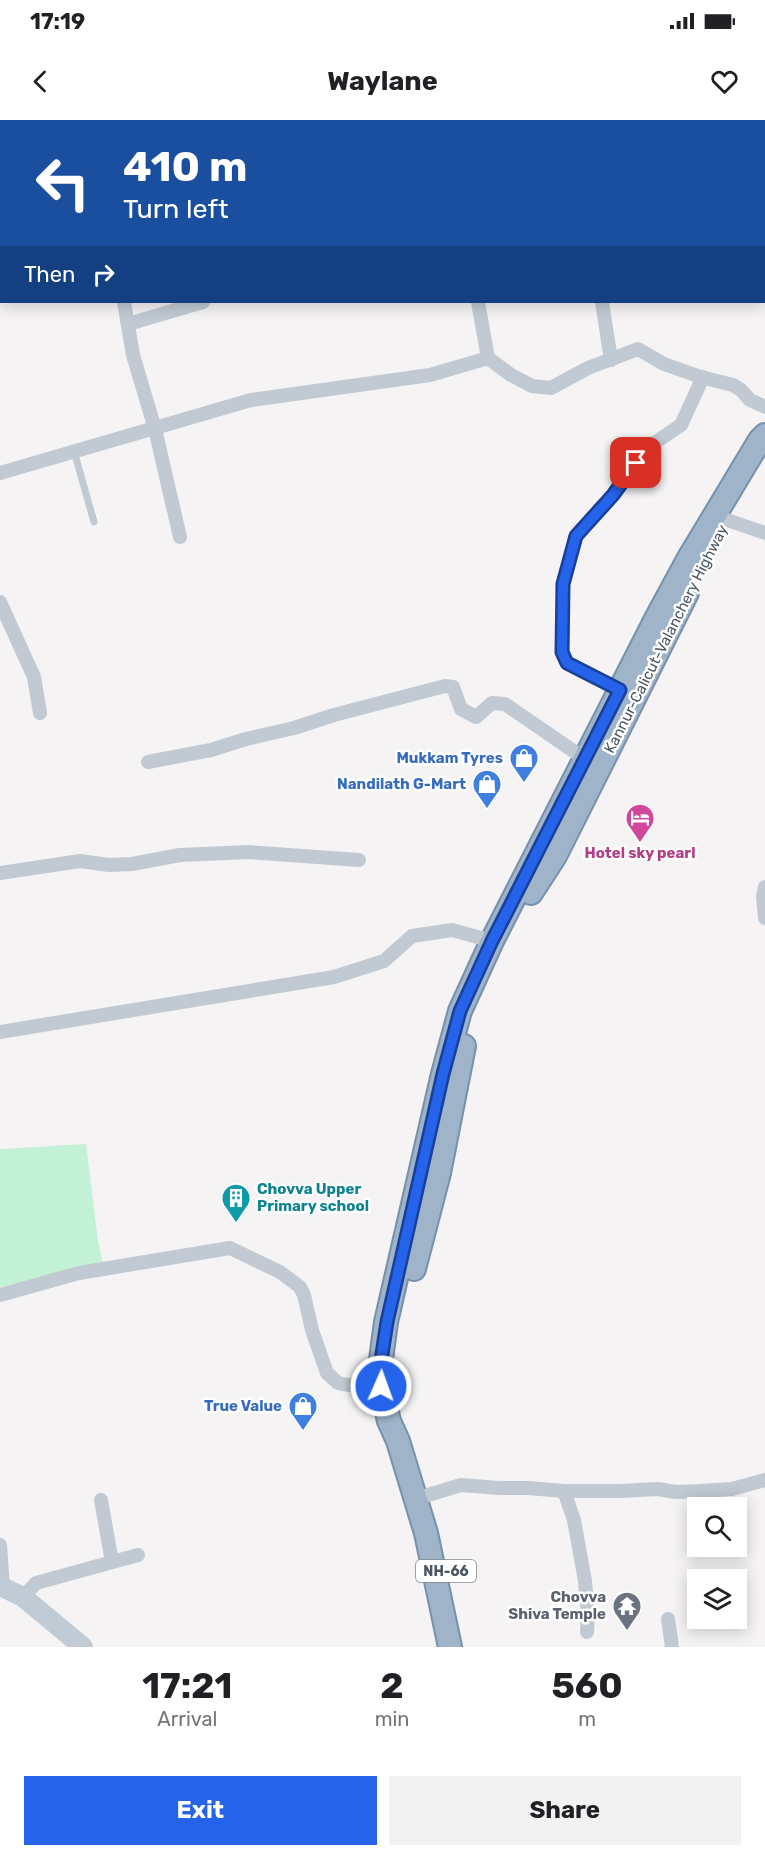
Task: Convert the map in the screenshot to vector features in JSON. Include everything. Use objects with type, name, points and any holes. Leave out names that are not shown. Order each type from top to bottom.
[{"type":"highway","name":"Kannur-Calicut-Valanchery Highway","points":[[450,1647],[426,1533],[422,1497],[394,1388],[394,1358],[439,1173],[465,1043],[475,1009],[514,922],[555,856],[694,580],[721,518],[765,435]]},
{"type":"highway","name":"Kannur-Calicut-Valanchery Highway","points":[[461,1647],[437,1527],[389,1421],[381,1386],[380,1367],[387,1322],[443,1074],[460,1011],[492,941],[620,690],[684,568],[765,456]]},
{"type":"main road","points":[[2,1586],[23,1597],[83,1647]]},
{"type":"street","points":[[124,303],[134,355],[155,429],[180,537]]},
{"type":"street","points":[[128,324],[200,303]]},
{"type":"street","points":[[478,303],[488,358],[511,375],[532,386],[551,388],[588,368],[638,349],[664,364],[734,385],[750,400],[765,406]]},
{"type":"street","points":[[602,303],[611,360]]},
{"type":"street","points":[[0,473],[251,400],[430,375],[488,358]]},
{"type":"street","points":[[620,690],[567,663],[562,652],[563,584],[576,536],[613,495],[647,448],[681,425],[703,377]]},
{"type":"street","points":[[721,518],[765,533]]},
{"type":"street","points":[[0,602],[34,677],[40,713]]},
{"type":"street","points":[[148,762],[211,750],[446,686],[453,687],[461,709],[476,717],[492,703],[505,704],[585,759]]},
{"type":"street","points":[[0,873],[80,861],[109,865],[132,864],[180,855],[248,852],[358,860]]},
{"type":"street","points":[[765,887],[763,896],[765,917]]},
{"type":"street","points":[[0,1032],[334,977],[384,961],[412,936],[452,930],[492,941]]},
{"type":"street","points":[[0,1295],[79,1273],[230,1248],[280,1272],[300,1287],[327,1373],[338,1383],[381,1386]]},
{"type":"street","points":[[422,1497],[461,1485],[564,1491],[658,1489],[676,1492],[732,1489],[765,1480]]},
{"type":"street","points":[[564,1491],[574,1520],[585,1581],[587,1632]]},
{"type":"street","points":[[101,1500],[112,1562]]},
{"type":"street","points":[[0,1545],[2,1586]]},
{"type":"street","points":[[23,1597],[36,1583],[138,1555]]},
{"type":"street","points":[[669,1619],[672,1647]]},
{"type":"lane","points":[[74,451],[94,522]]},
{"type":"green space","points":[[86,1144],[103,1264],[0,1287],[0,1149]]},
{"type":"place","name":"Mukkam Tyres","points":[[524,784]]},
{"type":"place","name":"Nandilath G-Mart","points":[[487,810]]},
{"type":"place","name":"Hotel sky pearl","points":[[640,844]]},
{"type":"place","name":"Chovva Upper Primary school","points":[[236,1224]]},
{"type":"place","name":"True Value","points":[[303,1432]]},
{"type":"place","name":"Chovva Shiva Temple","points":[[627,1632]]},
{"type":"route","points":[[381,1386],[380,1367],[387,1322],[443,1074],[460,1011],[492,941],[620,690],[567,663],[562,652],[563,584],[576,536],[613,495],[636,463]]}]
